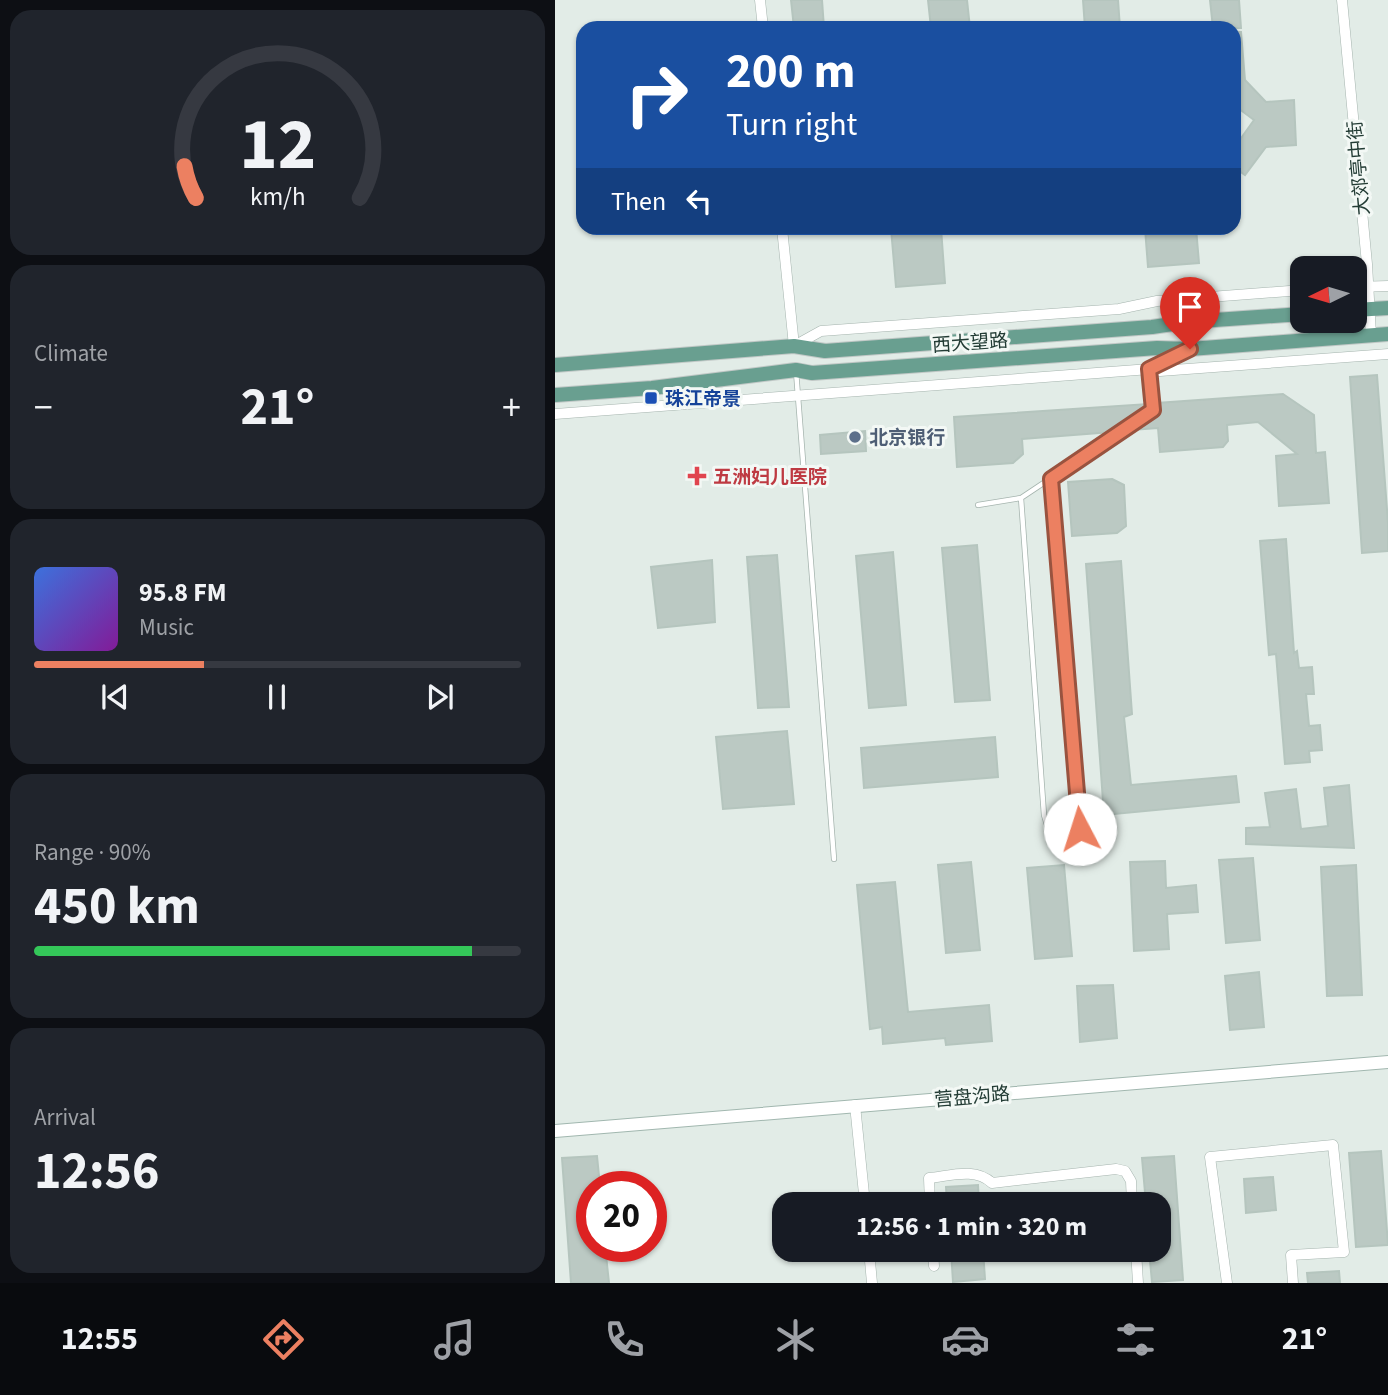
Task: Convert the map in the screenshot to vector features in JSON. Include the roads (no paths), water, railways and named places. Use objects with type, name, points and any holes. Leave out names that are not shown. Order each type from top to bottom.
[{"type":"main road","points":[[1367,309],[1388,308]]},
{"type":"main road","name":"西大望路","points":[[555,365],[794,346],[825,351],[1046,336],[1290,315]]},
{"type":"main road","name":"西大望路","points":[[555,395],[652,388],[796,370],[812,373],[1388,334]]},
{"type":"main road","points":[[1149,369],[1190,349]]},
{"type":"street","points":[[760,0],[762,21]]},
{"type":"street","name":"大郊亭中街","points":[[1342,0],[1371,335]]},
{"type":"street","points":[[783,235],[794,346],[821,331],[1119,309],[1157,301],[1290,291]]},
{"type":"street","points":[[1368,287],[1388,286]]},
{"type":"street","points":[[555,414],[1149,369],[1160,371],[1388,354]]},
{"type":"street","name":"营盘沟路","points":[[555,1131],[1388,1062]]},
{"type":"street","points":[[855,1105],[864,1192]]},
{"type":"street","points":[[1228,1283],[1211,1157],[1333,1145],[1344,1252],[1291,1255],[1293,1283]]},
{"type":"street","points":[[930,1192],[929,1178],[974,1173],[985,1176],[992,1183],[1116,1169],[1125,1171],[1131,1181],[1131,1192]]},
{"type":"street","points":[[870,1262],[872,1283]]},
{"type":"street","points":[[934,1262],[934,1266]]},
{"type":"street","points":[[1137,1262],[1138,1283]]},
{"type":"lane","points":[[978,505],[1021,498],[1153,410],[1149,369]]},
{"type":"lane","points":[[796,370],[834,859]]},
{"type":"lane","points":[[1021,498],[1044,815],[1049,832],[1080,829],[1051,479]]},
{"type":"place","name":"珠江帝景","points":[[651,398]]},
{"type":"place","name":"北京银行","points":[[855,437]]},
{"type":"place","name":"五洲妇儿医院","points":[[697,476]]}]
